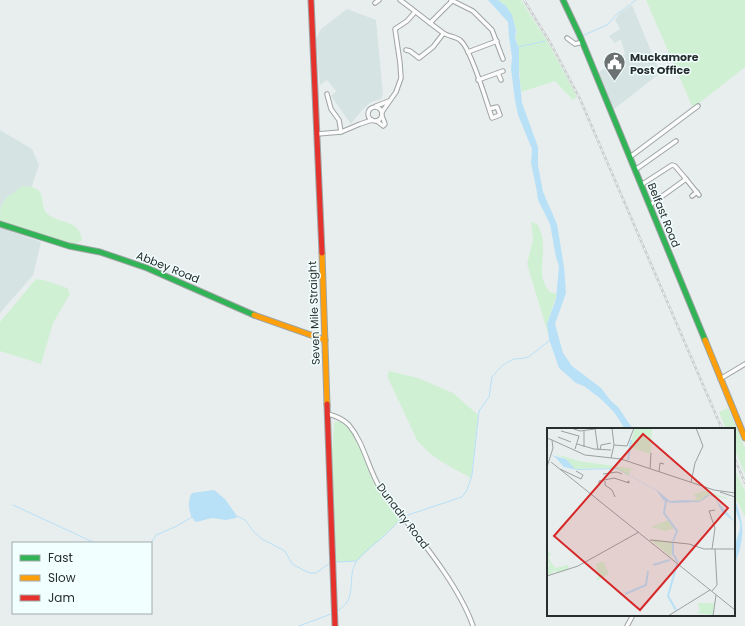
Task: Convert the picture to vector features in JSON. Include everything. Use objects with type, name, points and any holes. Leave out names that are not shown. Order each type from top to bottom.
[{"type":"main road","name":"Seven Mile Straight","points":[[312,0],[335,626]]},
{"type":"main road","name":"Belfast Road","points":[[563,0],[582,42],[745,438]]},
{"type":"main road","name":"Abbey Road","points":[[0,224],[69,246],[100,252],[148,268],[257,316],[325,340]]},
{"type":"street","points":[[400,0],[443,34],[460,39],[468,52],[489,110]]},
{"type":"street","points":[[430,23],[451,0],[475,12],[492,30],[503,59]]},
{"type":"street","points":[[317,134],[341,132],[360,124],[375,121],[382,114],[397,90],[401,75],[395,30],[415,12]]},
{"type":"street","points":[[406,50],[410,51],[419,58],[433,47],[443,34]]},
{"type":"street","points":[[567,38],[574,44],[582,42]]},
{"type":"street","points":[[468,52],[497,41]]},
{"type":"street","points":[[478,80],[503,71]]},
{"type":"street","points":[[498,73],[501,80]]},
{"type":"street","points":[[327,94],[331,109],[339,121],[341,132]]},
{"type":"street","points":[[360,124],[371,107],[384,104],[391,99]]},
{"type":"street","points":[[368,112],[369,117],[383,126],[385,124],[380,108],[376,106]]},
{"type":"street","points":[[630,158],[698,106]]},
{"type":"street","points":[[635,170],[676,141]]},
{"type":"street","points":[[641,185],[672,165],[675,166],[698,194],[692,196]]},
{"type":"street","points":[[650,206],[686,179]]},
{"type":"street","points":[[720,379],[745,364]]},
{"type":"street","name":"Dunadry Road","points":[[328,414],[342,419],[351,428],[360,444],[377,483],[456,590],[464,604],[473,626]]},
{"type":"street","points":[[627,626],[632,616]]},
{"type":"shaded area","points":[[632,5],[660,73],[614,109],[598,73],[625,54],[621,39],[615,43],[609,36],[620,29],[615,20],[620,13]]},
{"type":"shaded area","points":[[347,9],[376,20],[383,95],[381,99],[371,102],[362,110],[351,124],[331,96],[336,91],[327,80],[320,85],[316,39],[321,29]]},
{"type":"shaded area","points":[[0,130],[32,149],[39,165],[32,186],[12,232],[41,242],[33,275],[0,313]]},
{"type":"green space","points":[[498,0],[521,0],[550,46],[577,97],[573,100],[555,81],[521,92],[517,41],[515,38],[517,32],[512,15],[506,6]]},
{"type":"green space","points":[[646,0],[745,0],[745,67],[693,108]]},
{"type":"green space","points":[[23,186],[32,187],[38,190],[41,193],[45,211],[54,218],[69,223],[78,229],[82,240],[76,244],[70,244],[0,220],[1,207],[3,203],[9,196]]},
{"type":"green space","points":[[531,222],[537,224],[542,237],[542,275],[544,281],[550,292],[557,294],[547,324],[549,337],[527,264],[533,240]]},
{"type":"green space","points":[[36,279],[44,280],[67,288],[70,294],[53,323],[41,364],[0,351],[0,322]]},
{"type":"green space","points":[[389,371],[418,378],[453,393],[478,415],[471,478],[435,457],[417,440],[387,376]]},
{"type":"green space","points":[[728,408],[745,448],[745,474],[735,450],[735,428],[726,428],[719,412]]},
{"type":"green space","points":[[337,421],[344,424],[356,438],[374,482],[401,519],[357,561],[336,562],[332,455],[334,423]]},
{"type":"green space","points":[[735,470],[745,491],[745,517],[735,499]]},
{"type":"water","points":[[488,0],[498,0],[506,6],[512,15],[516,30],[515,38],[519,49],[519,73],[522,103],[538,147],[538,165],[543,192],[557,224],[564,267],[566,293],[555,324],[563,353],[572,366],[601,388],[611,401],[618,407],[632,428],[624,428],[614,412],[601,399],[584,386],[576,383],[559,368],[549,339],[547,324],[556,299],[559,266],[550,224],[538,200],[531,163],[532,149],[518,115],[511,69],[512,57],[508,22]]},
{"type":"water","points":[[214,490],[225,499],[237,516],[236,518],[226,520],[212,518],[196,522],[191,516],[189,508],[190,496],[192,493]]},
{"type":"water","points":[[735,500],[742,523],[742,539],[735,564],[735,545],[740,529],[740,523],[735,509]]},
{"type":"waterway","points":[[584,35],[607,25],[617,14],[636,0]]},
{"type":"waterway","points":[[518,47],[545,41]]},
{"type":"waterway","points":[[405,516],[462,497],[467,490],[472,475],[479,411],[489,397],[492,377],[505,364],[514,359],[528,357],[550,340]]},
{"type":"waterway","points":[[13,505],[93,542]]},
{"type":"waterway","points":[[237,516],[245,520],[254,532],[262,539],[285,551],[292,564],[307,572],[316,573],[330,563]]},
{"type":"waterway","points":[[152,542],[156,535],[177,526],[192,517]]},
{"type":"waterway","points":[[337,611],[348,601],[353,568],[356,562],[401,519]]},
{"type":"waterway","points":[[336,562],[356,561]]},
{"type":"waterway","points":[[299,626],[331,614]]},
{"type":"railway","points":[[524,0],[551,44],[580,99],[722,428]]},
{"type":"railway","points":[[735,459],[745,483]]},
{"type":"traffic: fast","points":[[563,0],[580,36],[705,340]]},
{"type":"traffic: fast","points":[[0,224],[69,246],[100,252],[147,268],[254,315]]},
{"type":"traffic: slow","points":[[322,253],[327,404]]},
{"type":"traffic: slow","points":[[254,315],[325,340]]},
{"type":"traffic: slow","points":[[705,340],[745,438]]},
{"type":"traffic: jam","points":[[311,0],[322,253]]},
{"type":"traffic: jam","points":[[327,404],[335,626]]},
{"type":"place","name":"Muckamore Post Office","points":[[615,82]]}]
